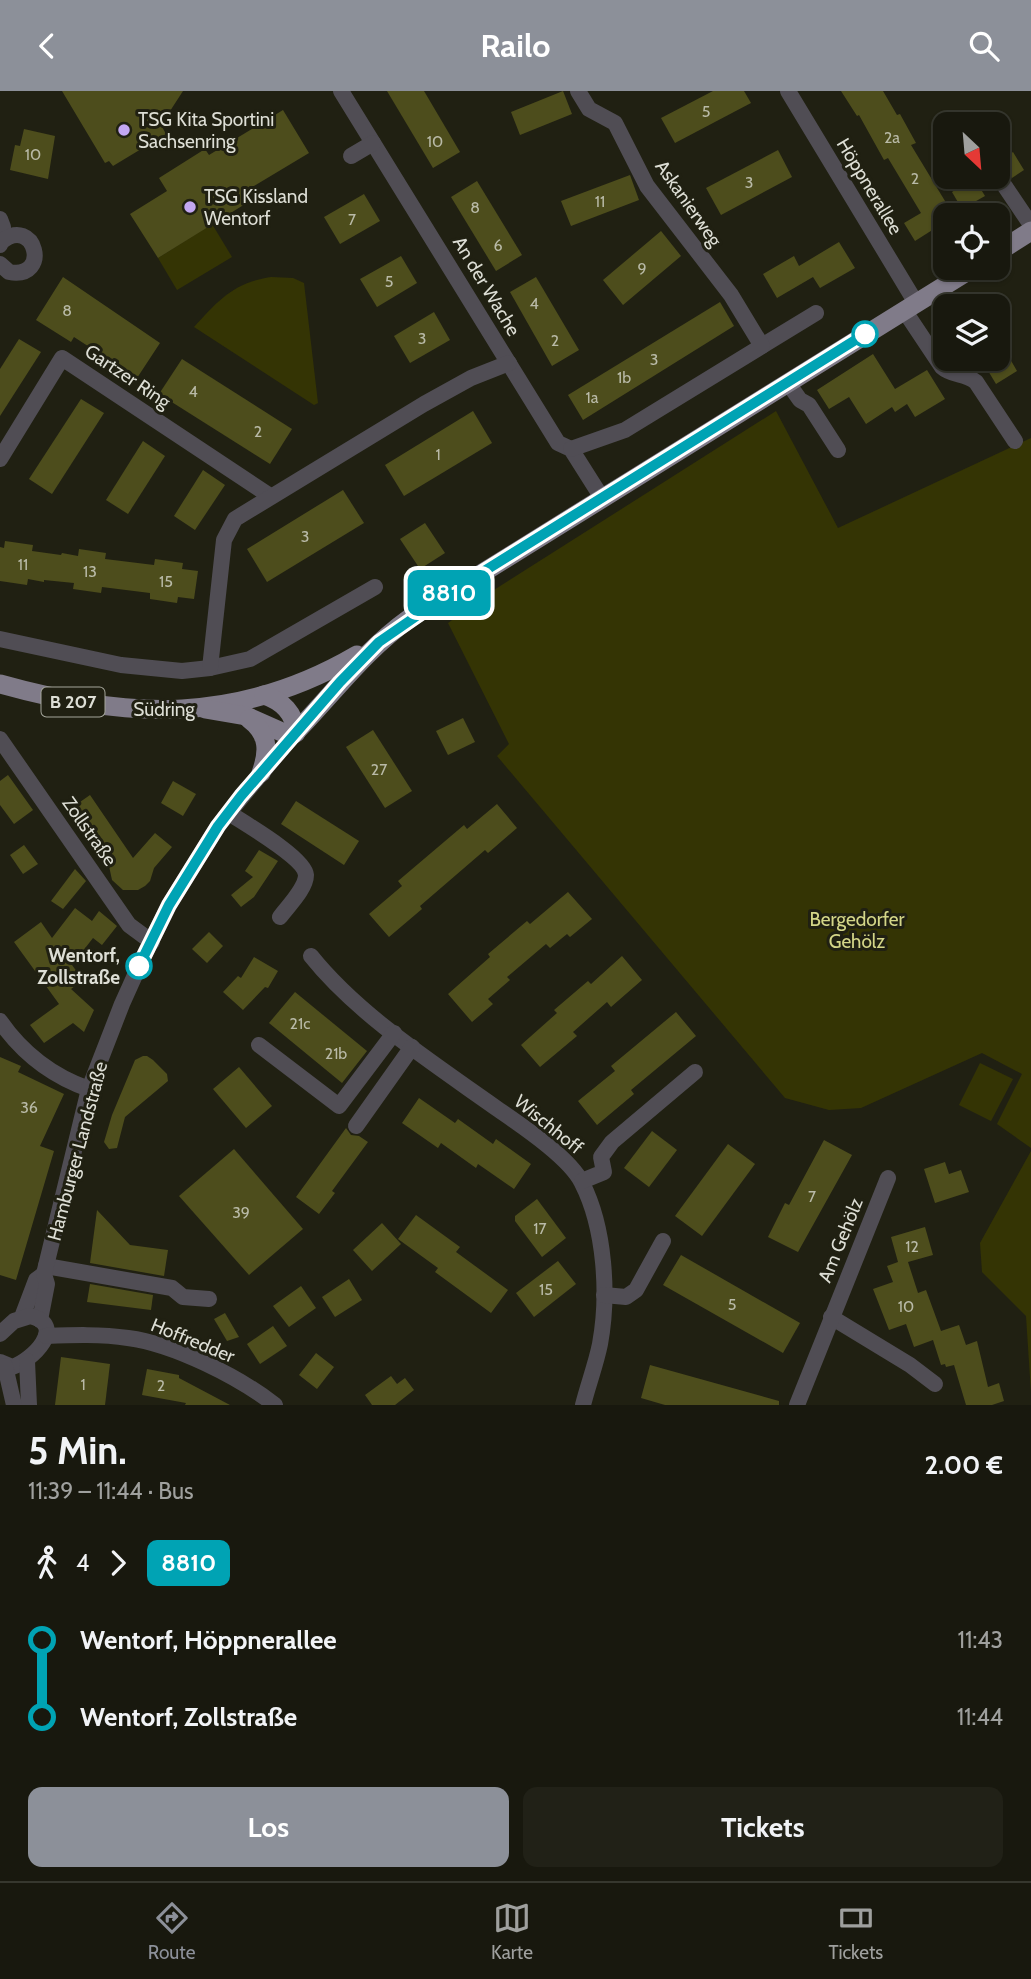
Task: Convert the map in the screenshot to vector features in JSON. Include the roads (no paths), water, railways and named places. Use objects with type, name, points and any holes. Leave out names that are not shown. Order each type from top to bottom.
[{"type":"main road","points":[[1010,245],[1031,232]]},
{"type":"main road","name":"Hamburger Landstraße","points":[[295,734],[379,642],[448,594],[954,280]]},
{"type":"main road","name":"Südring","points":[[0,684],[93,705],[172,711],[205,709],[264,695],[317,677],[379,642]]},
{"type":"main road","points":[[264,695],[283,705],[293,719],[295,734]]},
{"type":"main road","name":"Südring","points":[[205,709],[246,716],[284,733],[295,734]]},
{"type":"main road","points":[[246,716],[262,731],[266,740],[267,751],[261,773]]},
{"type":"street","name":"An der Wache","points":[[341,91],[558,443],[571,449],[602,498]]},
{"type":"street","name":"Askanierweg","points":[[578,91],[589,109],[615,123],[647,186],[731,295],[762,346]]},
{"type":"street","name":"Höppnerallee","points":[[788,91],[942,367],[948,373],[970,377],[976,382],[1015,441]]},
{"type":"street","points":[[351,156],[373,143]]},
{"type":"street","points":[[1007,189],[1031,225]]},
{"type":"street","points":[[0,219],[3,227],[1,243]]},
{"type":"street","points":[[0,264],[9,272],[24,272],[31,267],[35,254],[33,245],[23,236],[12,236],[1,243]]},
{"type":"street","points":[[571,449],[625,430],[816,313]]},
{"type":"street","name":"Gartzer Ring","points":[[0,459],[62,358],[270,496]]},
{"type":"street","points":[[210,668],[224,540],[235,519],[424,404],[509,363]]},
{"type":"street","points":[[788,383],[800,400],[810,405],[838,450]]},
{"type":"street","points":[[0,639],[121,665],[182,671],[210,668],[250,659],[375,587]]},
{"type":"street","name":"Hamburger Landstraße","points":[[43,1328],[47,1284],[45,1270],[89,1089],[122,1004],[187,875],[229,813],[295,734]]},
{"type":"street","name":"Zollstraße","points":[[0,739],[130,925],[152,941]]},
{"type":"street","points":[[229,813],[290,854],[304,869],[306,876],[302,887],[280,917]]},
{"type":"street","name":"Wischhoff","points":[[311,956],[342,992],[412,1047],[524,1128],[567,1164],[582,1181],[603,1254],[604,1295],[600,1343],[583,1405]]},
{"type":"street","points":[[1,1024],[34,1060],[64,1080],[89,1089]]},
{"type":"street","points":[[259,1045],[339,1106],[394,1033]]},
{"type":"street","points":[[356,1126],[412,1047]]},
{"type":"street","points":[[582,1181],[604,1172],[601,1157],[612,1142],[695,1072]]},
{"type":"street","name":"Am Gehölz","points":[[796,1405],[888,1178]]},
{"type":"street","points":[[604,1295],[626,1297],[636,1290],[663,1241]]},
{"type":"street","points":[[45,1270],[172,1288],[184,1297],[209,1299]]},
{"type":"street","name":"Hamburger Landstraße","points":[[22,1317],[36,1280],[45,1270]]},
{"type":"street","name":"Hoffredder","points":[[22,1317],[30,1316],[43,1328],[148,1342],[203,1362],[260,1393],[275,1405]]},
{"type":"street","points":[[0,1334],[22,1317]]},
{"type":"street","points":[[831,1317],[910,1365],[935,1384]]},
{"type":"street","points":[[3,1364],[12,1367],[27,1361],[38,1350],[43,1328]]},
{"type":"street","points":[[27,1361],[29,1405]]},
{"type":"street","points":[[3,1364],[14,1405]]},
{"type":"place","name":"TSG Kita Sportini Sachsenring","points":[[124,130]]},
{"type":"place","name":"TSG Kissland Wentorf","points":[[190,207]]},
{"type":"place","name":"Wentorf, Zollstraße","points":[[139,966]]},
{"type":"park label","name":"Bergedorfer Gehölz","points":[[857,930]]}]
